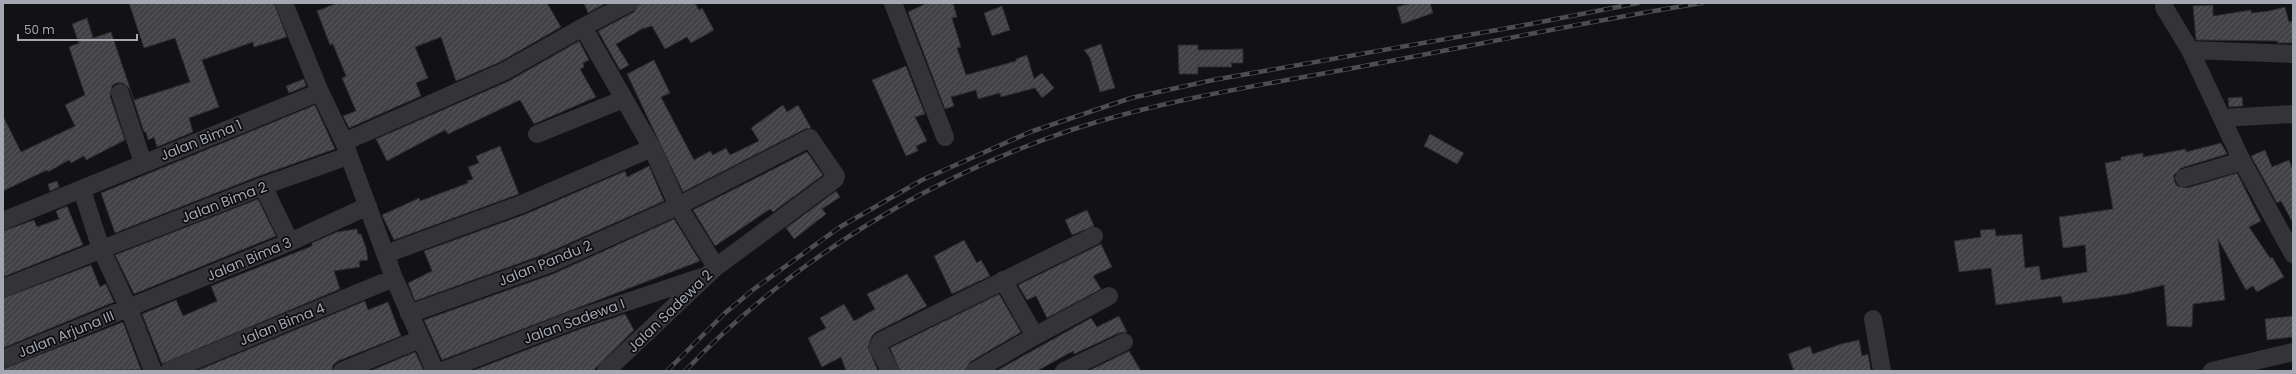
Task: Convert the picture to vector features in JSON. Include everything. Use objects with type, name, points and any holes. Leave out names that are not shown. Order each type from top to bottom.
[{"type":"street","points":[[284,3],[320,92],[346,149],[394,278],[420,340],[435,371]]},
{"type":"street","name":"Jalan Bima 2","points":[[3,288],[263,186],[346,149],[505,71],[582,26],[630,3]]},
{"type":"street","points":[[893,3],[945,137]]},
{"type":"street","points":[[2164,7],[2190,50],[2242,161],[2293,254]]},
{"type":"street","points":[[582,26],[652,148],[678,206],[711,271]]},
{"type":"street","points":[[2190,50],[2293,54]]},
{"type":"street","name":"Jalan Bima 1","points":[[3,221],[320,92]]},
{"type":"street","points":[[120,93],[143,163]]},
{"type":"street","points":[[537,134],[624,99]]},
{"type":"street","points":[[2222,118],[2293,114]]},
{"type":"street","name":"Jalan Pandu 2","points":[[409,314],[549,264],[678,206],[810,138],[836,176],[836,179],[711,271]]},
{"type":"street","points":[[386,254],[522,204],[652,148]]},
{"type":"street","points":[[2184,178],[2242,161]]},
{"type":"street","points":[[263,186],[290,242]]},
{"type":"street","points":[[82,190],[101,249],[129,309],[153,371]]},
{"type":"street","name":"Jalan Bima 3","points":[[129,309],[290,242],[368,206]]},
{"type":"street","points":[[890,371],[878,348],[882,341],[1094,236]]},
{"type":"street","name":"Jalan Sadewa 2","points":[[606,371],[711,271]]},
{"type":"street","name":"Jalan Sadewa I","points":[[443,371],[576,319],[711,271]]},
{"type":"street","name":"Jalan Bima 4","points":[[169,371],[394,278]]},
{"type":"street","points":[[1003,280],[1034,336]]},
{"type":"street","points":[[976,371],[1034,336],[1109,296]]},
{"type":"street","name":"Jalan Arjuna III","points":[[3,359],[129,309]]},
{"type":"street","points":[[1873,319],[1882,371]]},
{"type":"street","points":[[342,371],[420,340]]},
{"type":"street","points":[[1064,371],[1124,342]]},
{"type":"street","points":[[2212,371],[2293,352]]},
{"type":"building","points":[[129,3],[274,3],[287,37],[254,47],[253,42],[202,60],[219,107],[189,118],[193,132],[157,147],[154,137],[148,140],[146,132],[144,132],[130,89],[123,83],[116,83],[112,86],[110,96],[125,140],[86,160],[84,156],[71,163],[69,160],[48,172],[47,170],[3,191],[3,116],[21,152],[75,126],[65,105],[85,95],[69,47],[79,43],[72,24],[87,18],[93,38],[111,32],[134,100],[190,82],[175,38],[144,48]]},
{"type":"building","points":[[337,3],[547,3],[561,27],[500,62],[456,81],[441,37],[415,47],[428,78],[416,83],[421,96],[349,128],[343,116],[356,111],[342,78],[346,76],[333,44],[330,45],[317,11]]},
{"type":"building","points":[[584,3],[606,3],[588,13]]},
{"type":"building","points":[[639,3],[695,3],[699,10],[702,8],[714,30],[691,43],[687,37],[665,49],[652,26],[642,29],[616,44],[629,65],[620,70],[598,31],[634,12]]},
{"type":"building","points":[[927,3],[953,3],[957,17],[952,18],[961,47],[957,48],[966,75],[1016,61],[1016,59],[1027,55],[1034,79],[1042,73],[1054,88],[1042,98],[1035,88],[1001,97],[1000,93],[978,99],[976,90],[951,97],[954,106],[945,109],[908,12]]},
{"type":"building","points":[[1411,3],[1430,3],[1433,13],[1402,24],[1397,7]]},
{"type":"building","points":[[2213,5],[2213,16],[2251,10],[2251,13],[2269,11],[2285,7],[2289,22],[2293,21],[2293,43],[2278,43],[2277,41],[2196,40],[2193,6]]},
{"type":"building","points":[[1002,6],[1010,30],[992,36],[984,13]]},
{"type":"building","points":[[579,41],[589,60],[583,63],[584,67],[580,69],[596,97],[534,124],[520,100],[448,134],[445,130],[387,161],[376,139],[509,81]]},
{"type":"building","points":[[1101,44],[1115,88],[1100,92],[1090,58],[1084,50]]},
{"type":"building","points":[[1178,45],[1198,45],[1198,50],[1243,49],[1243,63],[1231,63],[1232,67],[1198,67],[1198,74],[1179,74]]},
{"type":"building","points":[[654,60],[670,93],[661,97],[694,160],[710,151],[713,155],[726,148],[730,155],[759,141],[751,128],[783,105],[787,112],[798,105],[811,128],[805,129],[683,192],[627,74]]},
{"type":"building","points":[[906,66],[925,114],[915,117],[927,141],[916,146],[918,151],[906,156],[872,80]]},
{"type":"building","points":[[304,79],[306,86],[289,93],[286,86]]},
{"type":"building","points":[[2242,97],[2243,106],[2229,107],[2228,98]]},
{"type":"building","points":[[315,105],[335,149],[259,176],[115,233],[101,193]]},
{"type":"building","points":[[1430,134],[1464,153],[1457,164],[1424,146]]},
{"type":"building","points":[[2221,143],[2227,154],[2181,168],[2174,175],[2174,181],[2177,186],[2187,188],[2237,173],[2261,221],[2249,227],[2270,258],[2272,257],[2284,277],[2257,292],[2253,286],[2246,290],[2218,239],[2225,300],[2193,304],[2192,327],[2167,326],[2164,285],[2127,294],[2063,303],[2061,296],[1996,305],[1991,268],[1959,272],[1954,241],[1981,237],[1980,230],[1995,229],[1996,236],[2022,234],[2025,268],[2039,266],[2041,280],[2087,272],[2085,245],[2063,248],[2059,217],[2113,209],[2105,163],[2121,160],[2121,157],[2143,153],[2143,157],[2186,149],[2186,152]]},
{"type":"building","points":[[500,146],[519,194],[394,240],[382,215],[419,198],[420,201],[468,183],[467,181],[473,179],[468,167],[479,163],[476,156]]},
{"type":"building","points":[[2265,150],[2272,167],[2289,160],[2293,170],[2293,223],[2281,201],[2277,203],[2251,156]]},
{"type":"building","points":[[807,152],[823,175],[773,212],[770,209],[715,246],[693,210]]},
{"type":"building","points":[[649,166],[664,201],[545,254],[415,301],[408,283],[432,271],[424,251],[526,214],[625,171],[627,177]]},
{"type":"building","points":[[57,181],[59,187],[50,191],[48,184]]},
{"type":"building","points":[[836,191],[840,197],[822,209],[826,214],[794,239],[786,228]]},
{"type":"building","points":[[258,199],[276,236],[134,294],[115,255]]},
{"type":"building","points":[[67,206],[83,245],[3,277],[3,231],[34,220],[37,227],[59,219],[56,211]]},
{"type":"building","points":[[1087,210],[1094,226],[1072,235],[1065,220]]},
{"type":"building","points":[[674,219],[700,261],[442,360],[424,320],[553,274]]},
{"type":"building","points":[[357,229],[358,234],[361,234],[366,248],[368,260],[359,261],[360,267],[334,271],[340,289],[162,364],[142,314],[176,300],[183,316],[217,301],[211,286],[312,246],[312,243],[337,232]]},
{"type":"building","points":[[964,240],[977,263],[981,260],[990,276],[952,294],[934,256]]},
{"type":"building","points":[[1101,244],[1112,267],[1093,276],[1101,289],[1047,318],[1036,296],[1027,300],[1018,285]]},
{"type":"building","points":[[91,265],[100,287],[106,284],[114,302],[3,348],[3,298]]},
{"type":"building","points":[[907,274],[927,306],[876,332],[872,336],[868,347],[878,371],[846,371],[841,357],[822,367],[808,338],[826,328],[820,318],[844,304],[854,321],[875,309],[867,294]]},
{"type":"building","points":[[999,294],[1021,332],[970,362],[965,371],[900,371],[890,348]]},
{"type":"building","points":[[365,301],[368,310],[388,302],[401,336],[338,361],[333,365],[332,371],[196,371]]},
{"type":"building","points":[[625,314],[634,330],[593,371],[472,371],[580,329]]},
{"type":"building","points":[[1119,316],[1127,332],[1119,333],[1074,354],[1073,351],[1037,371],[996,371],[1091,318],[1097,327]]},
{"type":"building","points":[[2293,316],[2293,337],[2267,340],[2265,319]]},
{"type":"building","points":[[123,322],[141,370],[3,371],[3,369]]},
{"type":"building","points":[[1859,340],[1862,356],[1868,354],[1871,371],[1794,371],[1788,354],[1810,346],[1813,354],[1841,344]]},
{"type":"building","points":[[1129,351],[1141,371],[1088,371]]},
{"type":"building","points":[[415,352],[424,371],[370,371]]},
{"type":"railway","points":[[667,371],[725,313],[754,289],[840,227],[922,180],[1030,132],[1131,98],[1213,80],[1525,25],[1638,3]]},
{"type":"railway","points":[[685,371],[726,331],[770,293],[815,259],[863,227],[964,173],[1017,150],[1071,130],[1147,108],[1224,92],[1581,24],[1702,3]]}]
